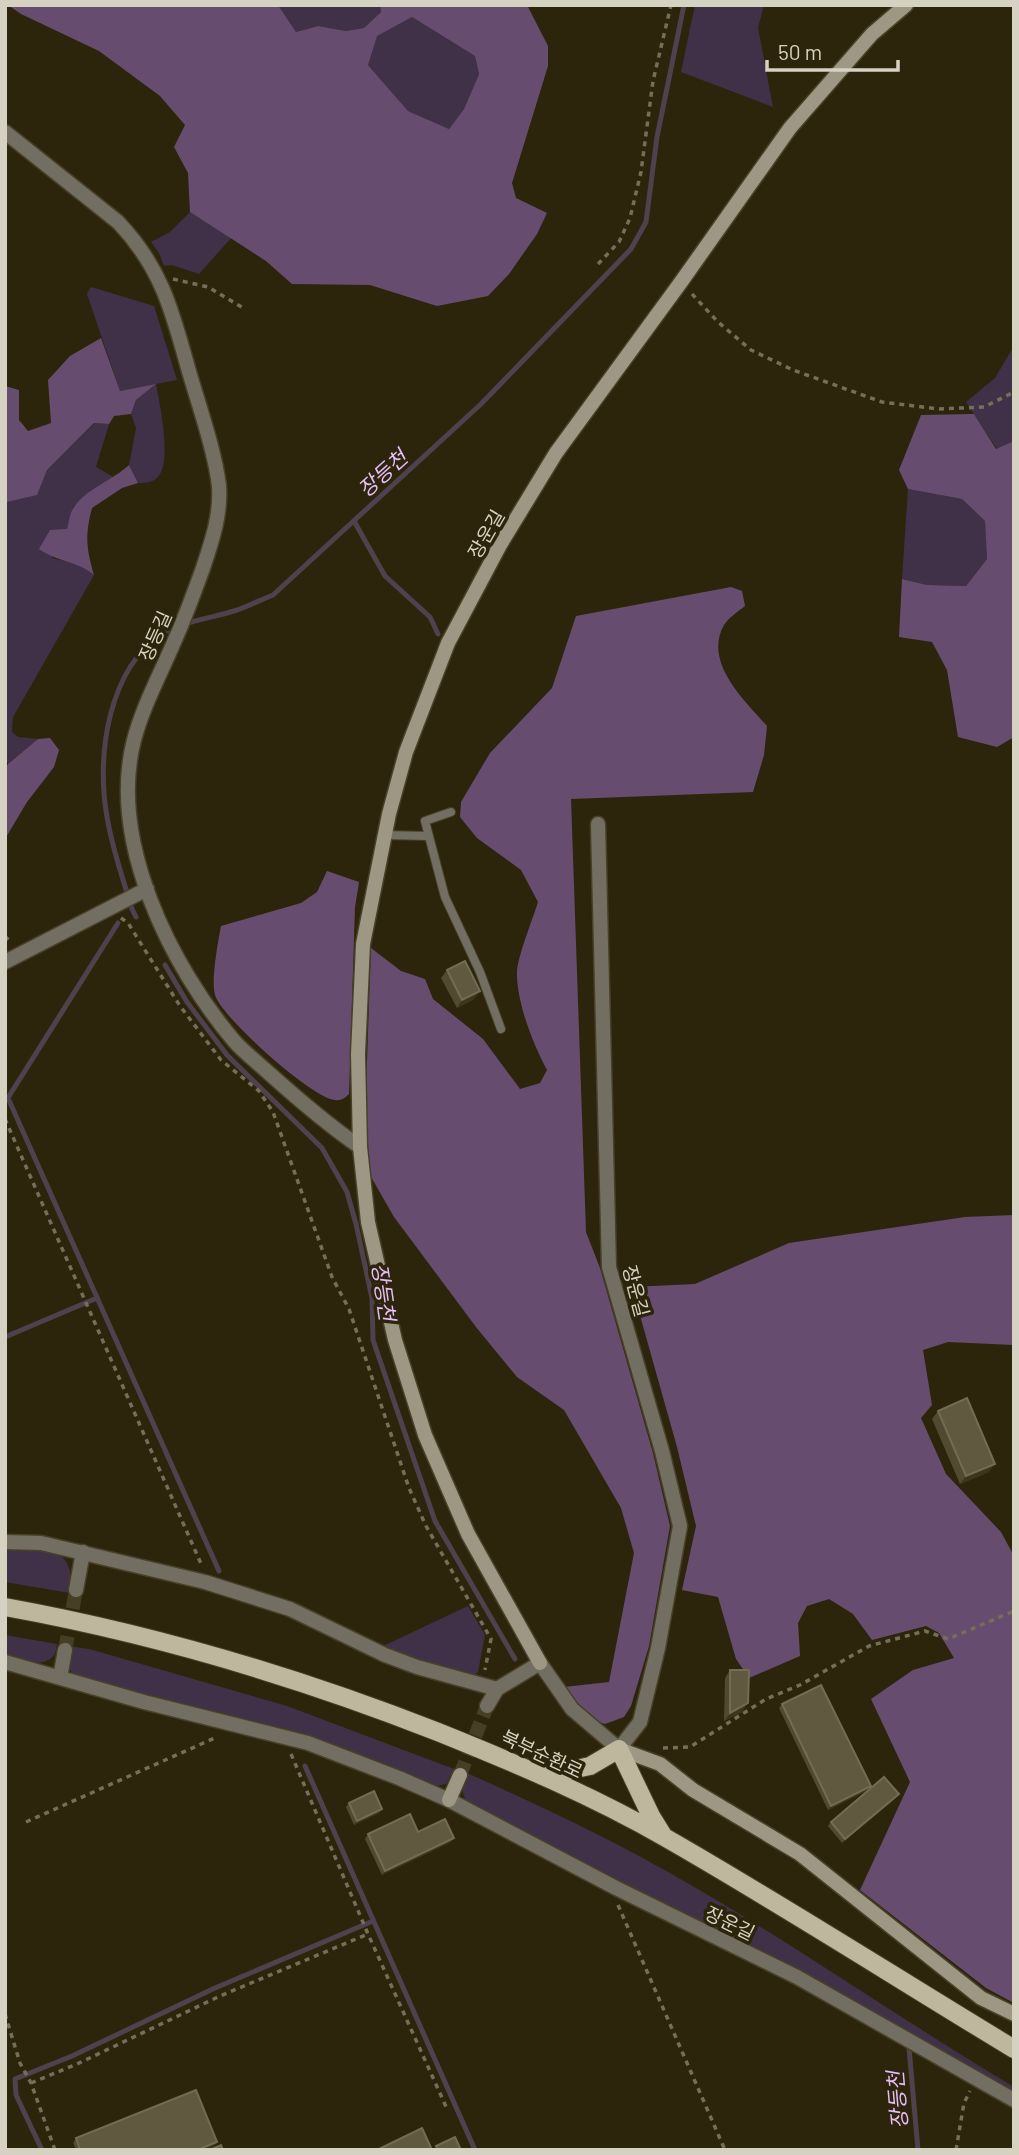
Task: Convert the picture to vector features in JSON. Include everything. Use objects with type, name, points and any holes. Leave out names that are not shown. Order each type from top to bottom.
[{"type":"main road","name":"북부순환로","points":[[5,1607],[82,1621],[321,1688],[475,1747],[542,1776],[664,1837],[1014,2049]]},
{"type":"main road","points":[[542,1776],[590,1766],[619,1749],[664,1837]]},
{"type":"street","name":"장운길","points":[[906,5],[872,34],[790,128],[556,453],[494,558],[449,643],[406,752],[384,835],[363,944],[358,1054],[360,1147],[371,1235],[395,1340],[425,1435],[468,1534],[540,1663],[572,1709],[619,1749],[660,1764],[693,1790],[800,1854],[981,1998],[1014,2014]]},
{"type":"street","name":"장등길","points":[[5,132],[118,222],[148,257],[174,317],[219,485],[216,528],[192,598],[137,731],[129,777],[142,892],[196,989],[236,1043],[320,1119],[360,1147]]},
{"type":"street","name":"장운길","points":[[598,824],[609,1267],[662,1451],[680,1526],[658,1648],[640,1722],[619,1749]]},
{"type":"street","points":[[5,962],[142,892]]},
{"type":"street","points":[[5,1542],[41,1543],[205,1582],[290,1609],[416,1667],[497,1689]]},
{"type":"street","points":[[76,1590],[83,1552]]},
{"type":"street","points":[[60,1678],[65,1650]]},
{"type":"street","name":"장운길","points":[[5,1662],[144,1702],[308,1742],[449,1800],[616,1888],[797,1978],[1014,2100]]},
{"type":"street","points":[[487,1706],[497,1689],[540,1663]]},
{"type":"street","points":[[449,1800],[460,1775]]},
{"type":"lane","points":[[452,812],[425,821],[428,836],[445,897],[480,972],[501,1029]]},
{"type":"lane","points":[[384,835],[428,836]]},
{"type":"path","points":[[598,264],[619,242],[630,218],[641,172],[653,81],[671,5]]},
{"type":"path","points":[[160,282],[176,279],[208,287],[246,309]]},
{"type":"path","points":[[681,282],[718,322],[751,350],[793,370],[882,402],[939,409],[984,407],[1012,393]]},
{"type":"path","points":[[115,905],[180,1006],[221,1060],[259,1091],[273,1112],[332,1277],[349,1309],[409,1488],[426,1526],[492,1639],[484,1673],[497,1689]]},
{"type":"path","points":[[5,1119],[202,1566],[205,1582]]},
{"type":"path","points":[[654,1748],[690,1747],[766,1699],[800,1685],[869,1646],[925,1631],[948,1639],[1014,1611]]},
{"type":"path","points":[[26,1822],[218,1737],[231,1723]]},
{"type":"path","points":[[284,1736],[360,1917],[449,2111]]},
{"type":"path","points":[[616,1888],[616,1900],[725,2150]]},
{"type":"path","points":[[30,2081],[77,2064],[220,1996],[367,1932]]},
{"type":"path","points":[[5,2014],[20,2063],[30,2081],[55,2150]]},
{"type":"path","points":[[956,2150],[964,2103],[976,2077]]},
{"type":"shaded area","points":[[8,5],[278,5],[296,32],[318,26],[346,31],[364,28],[381,12],[380,5],[527,5],[548,46],[548,66],[512,183],[516,198],[547,213],[537,234],[509,274],[488,296],[437,306],[370,285],[292,284],[266,261],[190,212],[188,173],[174,147],[185,125],[160,96],[99,51],[21,14]],"holes":[[[412,17],[475,56],[479,74],[464,109],[449,129],[408,111],[368,65],[377,36]]]},
{"type":"shaded area","points":[[278,5],[380,5],[381,12],[364,28],[346,31],[318,26],[296,32]]},
{"type":"shaded area","points":[[695,5],[764,5],[758,28],[773,107],[681,72]]},
{"type":"shaded area","points":[[412,17],[475,56],[479,74],[464,109],[449,129],[408,111],[368,65],[376,36]]},
{"type":"shaded area","points":[[190,212],[232,237],[199,274],[172,265],[164,266],[151,242],[170,232]]},
{"type":"shaded area","points":[[91,287],[154,306],[177,380],[156,384],[163,429],[164,464],[157,478],[145,483],[138,483],[129,465],[136,428],[131,414],[136,400],[155,385],[120,391],[87,294]]},
{"type":"shaded area","points":[[101,338],[120,391],[156,384],[136,400],[131,414],[114,416],[109,424],[94,423],[47,470],[37,495],[7,502],[5,386],[19,390],[19,420],[28,431],[51,423],[48,380],[70,356]]},
{"type":"shaded area","points":[[1014,346],[1014,441],[997,449],[966,402],[995,378]]},
{"type":"shaded area","points":[[974,414],[996,449],[1014,441],[1014,737],[997,747],[958,737],[947,670],[932,642],[899,637],[902,579],[927,585],[966,586],[987,559],[985,521],[962,499],[908,489],[899,470],[921,415]]},
{"type":"shaded area","points":[[95,423],[109,424],[96,467],[115,478],[91,491],[73,507],[67,529],[52,558],[84,566],[94,575],[13,717],[12,732],[18,737],[38,739],[8,764],[5,753],[5,497],[7,502],[36,495],[47,470]]},
{"type":"shaded area","points":[[129,465],[138,483],[122,488],[92,508],[87,542],[94,575],[39,549],[50,530],[67,529],[74,507],[79,501]]},
{"type":"shaded area","points":[[908,489],[962,499],[985,521],[987,559],[966,586],[927,585],[902,579]]},
{"type":"shaded area","points":[[731,587],[742,591],[745,606],[724,625],[719,639],[722,666],[738,692],[767,726],[764,755],[753,792],[571,799],[586,1232],[600,1268],[653,1453],[670,1526],[649,1646],[631,1706],[624,1717],[605,1724],[593,1720],[576,1707],[564,1687],[609,1682],[634,1553],[621,1508],[564,1410],[517,1377],[394,1217],[370,1175],[364,1147],[371,948],[401,971],[425,979],[433,999],[483,1039],[520,1089],[540,1083],[547,1070],[526,1022],[517,983],[523,946],[538,902],[521,870],[477,838],[460,817],[461,802],[490,753],[552,688],[576,616]]},
{"type":"shaded area","points":[[50,738],[59,750],[54,767],[27,802],[5,839],[5,769],[38,739]]},
{"type":"shaded area","points":[[327,871],[359,882],[355,907],[349,1094],[337,1100],[308,1086],[250,1038],[221,1006],[214,988],[221,926],[301,903],[317,892]]},
{"type":"shaded area","points":[[1014,1215],[1014,1345],[948,1342],[923,1350],[932,1405],[921,1418],[946,1474],[1001,1532],[1014,1556],[1014,2003],[986,1988],[860,1890],[910,1782],[871,1699],[913,1670],[954,1658],[939,1633],[926,1626],[872,1640],[853,1614],[829,1599],[807,1606],[798,1623],[800,1656],[749,1678],[736,1659],[718,1597],[682,1590],[696,1526],[632,1287],[695,1284],[789,1243],[965,1217]]},
{"type":"shaded area","points":[[5,1549],[43,1550],[62,1557],[68,1565],[71,1577],[70,1593],[5,1582]]},
{"type":"shaded area","points":[[468,1606],[485,1635],[478,1672],[472,1677],[379,1648]]},
{"type":"shaded area","points":[[5,1635],[57,1644],[55,1654],[38,1663],[5,1656]]},
{"type":"shaded area","points":[[68,1646],[89,1649],[287,1706],[454,1769],[446,1784],[431,1787],[310,1736],[77,1677],[66,1663]]},
{"type":"shaded area","points":[[467,1773],[597,1834],[687,1883],[1014,2087],[1014,2094],[759,1950],[470,1806],[462,1790]]},
{"type":"building","points":[[465,961],[480,991],[462,1000],[447,970]]},
{"type":"building","points":[[967,1398],[995,1464],[966,1476],[938,1411]]},
{"type":"building","points":[[730,1670],[749,1670],[748,1703],[730,1713]]},
{"type":"building","points":[[821,1685],[871,1786],[831,1806],[782,1704]]},
{"type":"building","points":[[884,1777],[899,1794],[845,1839],[831,1822]]},
{"type":"building","points":[[374,1791],[382,1809],[357,1821],[349,1803]]},
{"type":"building","points":[[410,1814],[418,1832],[445,1819],[454,1838],[385,1871],[368,1834]]},
{"type":"building","points":[[196,2090],[217,2142],[197,2150],[80,2150],[76,2138]]},
{"type":"building","points":[[422,2128],[432,2150],[377,2150]]},
{"type":"building","points":[[455,2137],[461,2150],[438,2150],[436,2146]]},
{"type":"building","points":[[221,2145],[223,2150],[210,2150]]},
{"type":"waterway","name":"장등천","points":[[136,917],[107,817],[103,768],[110,716],[118,691],[130,668],[144,649],[170,629],[234,611],[273,595],[481,404],[631,249],[646,222],[657,137],[684,5]]},
{"type":"waterway","points":[[354,521],[385,576],[430,617],[438,634]]},
{"type":"waterway","points":[[5,1098],[8,1098],[118,923]]},
{"type":"waterway","name":"장등천","points":[[165,965],[187,1002],[227,1055],[322,1148],[347,1192],[372,1298],[373,1340],[435,1521],[515,1659]]},
{"type":"waterway","points":[[8,1098],[219,1571]]},
{"type":"waterway","points":[[5,1337],[97,1298]]},
{"type":"waterway","points":[[305,1766],[475,2150]]},
{"type":"waterway","points":[[42,2150],[16,2095],[15,2079],[72,2056],[215,1988],[373,1921]]},
{"type":"waterway","name":"장등천","points":[[909,2048],[918,2150]]},
{"type":"tunnel","points":[[65,1650],[76,1590]]},
{"type":"tunnel","points":[[460,1775],[487,1706]]}]
